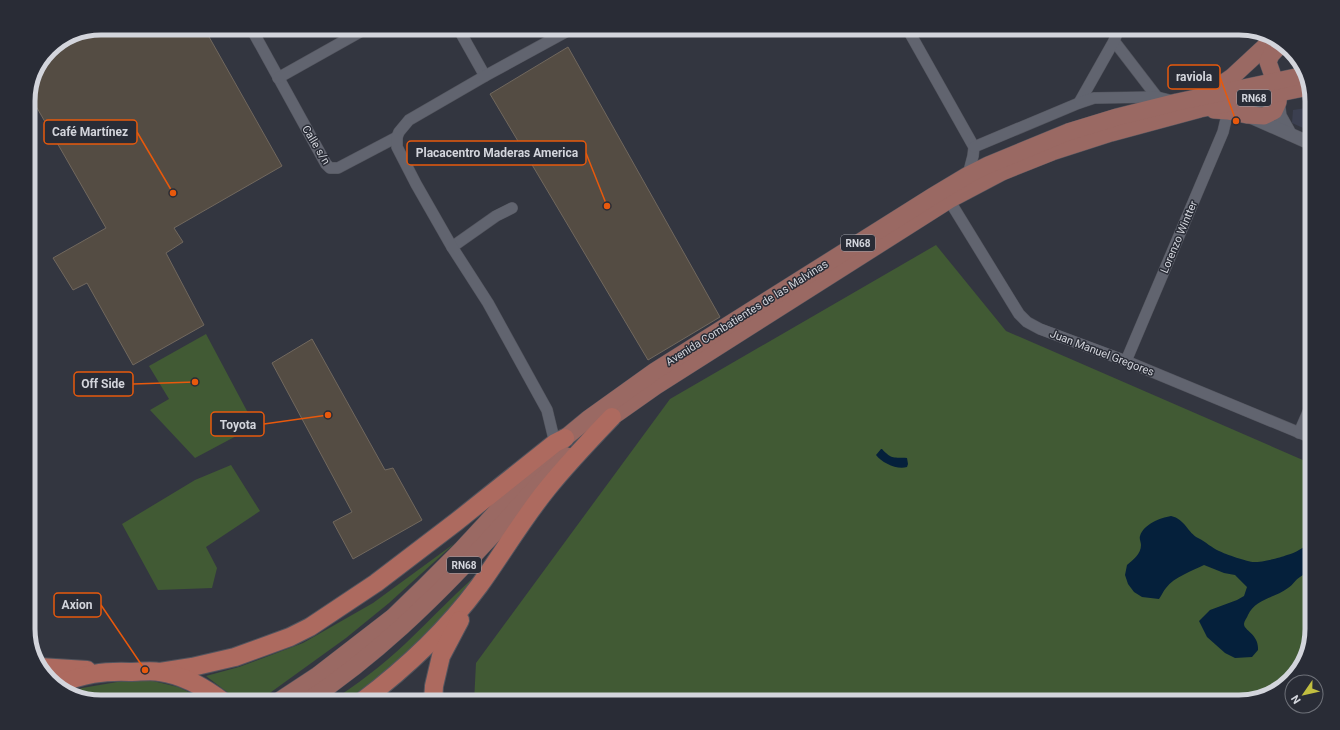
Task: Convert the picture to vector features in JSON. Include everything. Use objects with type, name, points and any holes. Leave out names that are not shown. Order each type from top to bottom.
[{"type":"highway","name":"RN68","points":[[370,695],[420,653],[448,623],[478,586],[546,490],[573,458],[612,417]]},
{"type":"highway","name":"RN68","points":[[62,683],[72,678],[106,671],[160,672],[192,667],[235,657],[290,637],[310,627],[376,583],[560,440]]},
{"type":"highway","points":[[433,695],[441,656],[478,586]]},
{"type":"highway","points":[[47,667],[106,671]]},
{"type":"highway","name":"RN68","points":[[160,672],[180,676],[213,695]]},
{"type":"main road","points":[[1269,43],[1203,102],[1247,116],[1264,116],[1270,114],[1274,111],[1277,92],[1268,62],[1271,55],[1278,47]]},
{"type":"main road","points":[[1232,77],[1251,69],[1259,68],[1264,70],[1277,92]]},
{"type":"main road","name":"Avenida Combatientes de las Malvinas","points":[[1277,92],[1300,78]]},
{"type":"main road","name":"Avenida Combatientes de las Malvinas","points":[[288,695],[318,675],[393,617],[461,550],[560,440],[656,371],[968,175],[1068,132],[1117,117],[1177,102],[1203,102],[1304,88]]},
{"type":"main road","name":"Avenida Combatientes de las Malvinas","points":[[316,695],[358,664],[406,623],[488,540],[548,473],[612,417],[656,386],[949,200],[1002,172],[1052,152],[1203,102]]},
{"type":"street","name":"Calle s/n","points":[[255,35],[326,164],[330,168],[338,168],[397,136]]},
{"type":"street","points":[[278,78],[355,35]]},
{"type":"street","points":[[462,35],[485,76]]},
{"type":"street","points":[[560,440],[547,410],[488,303],[452,247],[416,184],[397,146],[397,136],[398,132],[409,120],[485,76],[561,35]]},
{"type":"street","points":[[912,35],[974,147],[968,175]]},
{"type":"street","points":[[1079,103],[1116,35]]},
{"type":"street","points":[[1114,41],[1157,97]]},
{"type":"street","points":[[1277,92],[1280,116],[1290,134]]},
{"type":"street","points":[[974,147],[1094,98],[1157,97],[1177,102]]},
{"type":"street","name":"Lorenzo Wintter","points":[[1126,361],[1223,132],[1228,111]]},
{"type":"street","points":[[1247,116],[1305,141]]},
{"type":"street","name":"Juan Manuel Gregores","points":[[949,200],[1019,314],[1027,322],[1040,329],[1126,361],[1305,435]]},
{"type":"street","points":[[452,247],[496,216],[512,208]]},
{"type":"street","points":[[1300,433],[1305,420]]},
{"type":"shaded area","points":[[1305,108],[1305,129],[1292,123],[1293,110]]},
{"type":"green space","points":[[936,245],[1006,331],[1305,461],[1304,642],[1298,658],[1287,674],[1284,674],[1284,677],[1272,686],[1256,693],[1239,695],[474,695],[476,663],[670,399]]},
{"type":"green space","points":[[206,334],[255,426],[195,458],[150,410],[169,399],[149,366]]},
{"type":"green space","points":[[231,465],[260,511],[206,547],[217,568],[212,588],[158,590],[122,524],[195,480]]},
{"type":"green space","points":[[455,543],[389,603],[346,638],[267,695],[231,695],[206,676],[239,667],[303,643],[373,603]]},
{"type":"green space","points":[[485,567],[464,596],[402,662],[361,695],[340,695],[397,652]]},
{"type":"green space","points":[[123,681],[153,681],[178,687],[195,695],[101,695],[84,693],[77,690]]},
{"type":"water","points":[[881,449],[885,453],[896,458],[907,458],[907,467],[894,467],[882,461],[876,455]]},
{"type":"water","points":[[1171,516],[1176,518],[1180,520],[1195,536],[1216,550],[1251,562],[1280,557],[1294,553],[1305,547],[1305,574],[1298,578],[1288,588],[1255,605],[1245,621],[1244,624],[1246,629],[1254,637],[1258,645],[1258,650],[1252,657],[1235,658],[1225,653],[1207,637],[1199,621],[1210,610],[1244,596],[1247,587],[1235,575],[1224,573],[1204,565],[1169,584],[1159,599],[1142,597],[1134,592],[1128,584],[1125,575],[1127,565],[1140,551],[1140,537],[1142,532],[1153,522]]},
{"type":"building","points":[[208,35],[282,166],[174,228],[183,242],[166,253],[204,325],[133,365],[87,283],[73,290],[53,258],[106,228],[35,104],[37,84],[42,72],[57,51],[68,44],[92,36]]},
{"type":"building","points":[[568,47],[720,317],[648,360],[490,94]]},
{"type":"building","points":[[312,339],[385,470],[393,468],[422,520],[353,559],[333,522],[352,512],[272,363]]},
{"type":"place","name":"raviola","points":[[1236,121]]},
{"type":"place","name":"Café Martínez","points":[[173,193]]},
{"type":"place","name":"Placacentro Maderas America","points":[[607,206]]},
{"type":"place","name":"Off Side","points":[[195,382]]},
{"type":"place","name":"Toyota","points":[[328,415]]},
{"type":"place","name":"Axion","points":[[145,670]]}]
